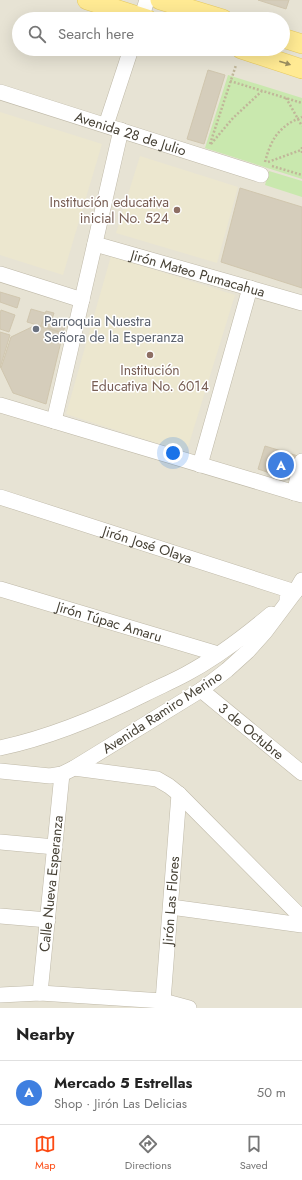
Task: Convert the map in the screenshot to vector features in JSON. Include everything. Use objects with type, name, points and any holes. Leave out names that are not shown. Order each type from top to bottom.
[{"type":"main road","points":[[87,0],[136,12]]},
{"type":"main road","points":[[160,0],[194,5],[208,12]]},
{"type":"main road","points":[[290,40],[302,44]]},
{"type":"main road","points":[[262,56],[302,69]]},
{"type":"street","points":[[106,126],[129,56]]},
{"type":"street","name":"Avenida 28 de Julio","points":[[0,92],[262,175]]},
{"type":"street","points":[[54,421],[121,130]]},
{"type":"street","name":"Jirón Mateo Pumacahua","points":[[95,244],[302,303]]},
{"type":"street","points":[[0,274],[82,300]]},
{"type":"street","points":[[200,464],[250,288]]},
{"type":"street","points":[[0,405],[298,494],[302,461]]},
{"type":"street","name":"Jirón José Olaya","points":[[0,497],[298,586]]},
{"type":"street","name":"Avenida Ramiro Merino","points":[[0,748],[20,744],[69,728],[127,703],[187,674],[258,625],[298,586]]},
{"type":"street","name":"Avenida Ramiro Merino","points":[[0,771],[50,776],[68,771],[201,690],[227,670],[248,651],[265,632],[298,586]]},
{"type":"street","name":"Jirón Túpac Amaru","points":[[0,589],[218,654]]},
{"type":"street","name":"3 de Octubre","points":[[201,690],[302,773]]},
{"type":"street","points":[[68,771],[157,779],[169,786],[179,794],[302,918]]},
{"type":"street","name":"Calle Nueva Esperanza","points":[[40,993],[55,847],[68,771]]},
{"type":"street","name":"Jirón Las Flores","points":[[164,1005],[179,794]]},
{"type":"street","points":[[0,842],[55,847]]},
{"type":"street","points":[[171,907],[302,925]]},
{"type":"street","points":[[0,916],[48,920]]},
{"type":"street","points":[[0,995],[40,993],[189,1008]]},
{"type":"path","points":[[239,56],[209,146],[233,118],[262,91]]},
{"type":"path","points":[[230,81],[302,103]]},
{"type":"path","points":[[286,98],[302,126]]},
{"type":"path","points":[[302,117],[297,118],[284,126],[278,133],[268,149],[265,163],[302,149],[302,155]]},
{"type":"shaded area","points":[[0,0],[302,0],[302,1008],[0,1008]]},
{"type":"shaded area","points":[[0,112],[102,144],[63,275],[0,255]]},
{"type":"shaded area","name":"Institución educativa inicial No. 524","points":[[140,156],[238,187],[217,263],[116,233]]},
{"type":"shaded area","name":"Institución Educativa No. 6014","points":[[111,256],[235,295],[188,447],[181,451],[66,414]]},
{"type":"green space","points":[[228,75],[302,98],[302,179],[205,148]]},
{"type":"green space","points":[[269,171],[302,181],[302,197],[265,185]]},
{"type":"building","points":[[258,0],[289,0],[286,9]]},
{"type":"building","points":[[208,70],[225,75],[204,144],[187,139]]},
{"type":"building","points":[[240,188],[302,207],[302,288],[221,262]]},
{"type":"building","points":[[0,292],[20,298],[17,308],[0,302]]},
{"type":"building","points":[[31,309],[45,313],[41,326],[27,322]]},
{"type":"building","points":[[1,310],[15,315],[9,332],[0,329]]},
{"type":"building","points":[[46,311],[54,313],[52,319],[66,323],[63,333],[41,326]]},
{"type":"building","points":[[36,325],[63,333],[46,404],[13,393],[1,368],[11,337]]},
{"type":"building","points":[[0,332],[10,335],[0,368]]},
{"type":"building","points":[[265,446],[298,456],[291,480],[258,469]]},
{"type":"place","name":"Institución educativa inicial No. 524","points":[[177,210]]},
{"type":"place","name":"Parroquia Nuestra Señora de la Esperanza","points":[[36,329]]},
{"type":"place","name":"Institución Educativa No. 6014","points":[[150,355]]},
{"type":"place","name":"Mercado 5 Estrellas","points":[[281,465]]}]
